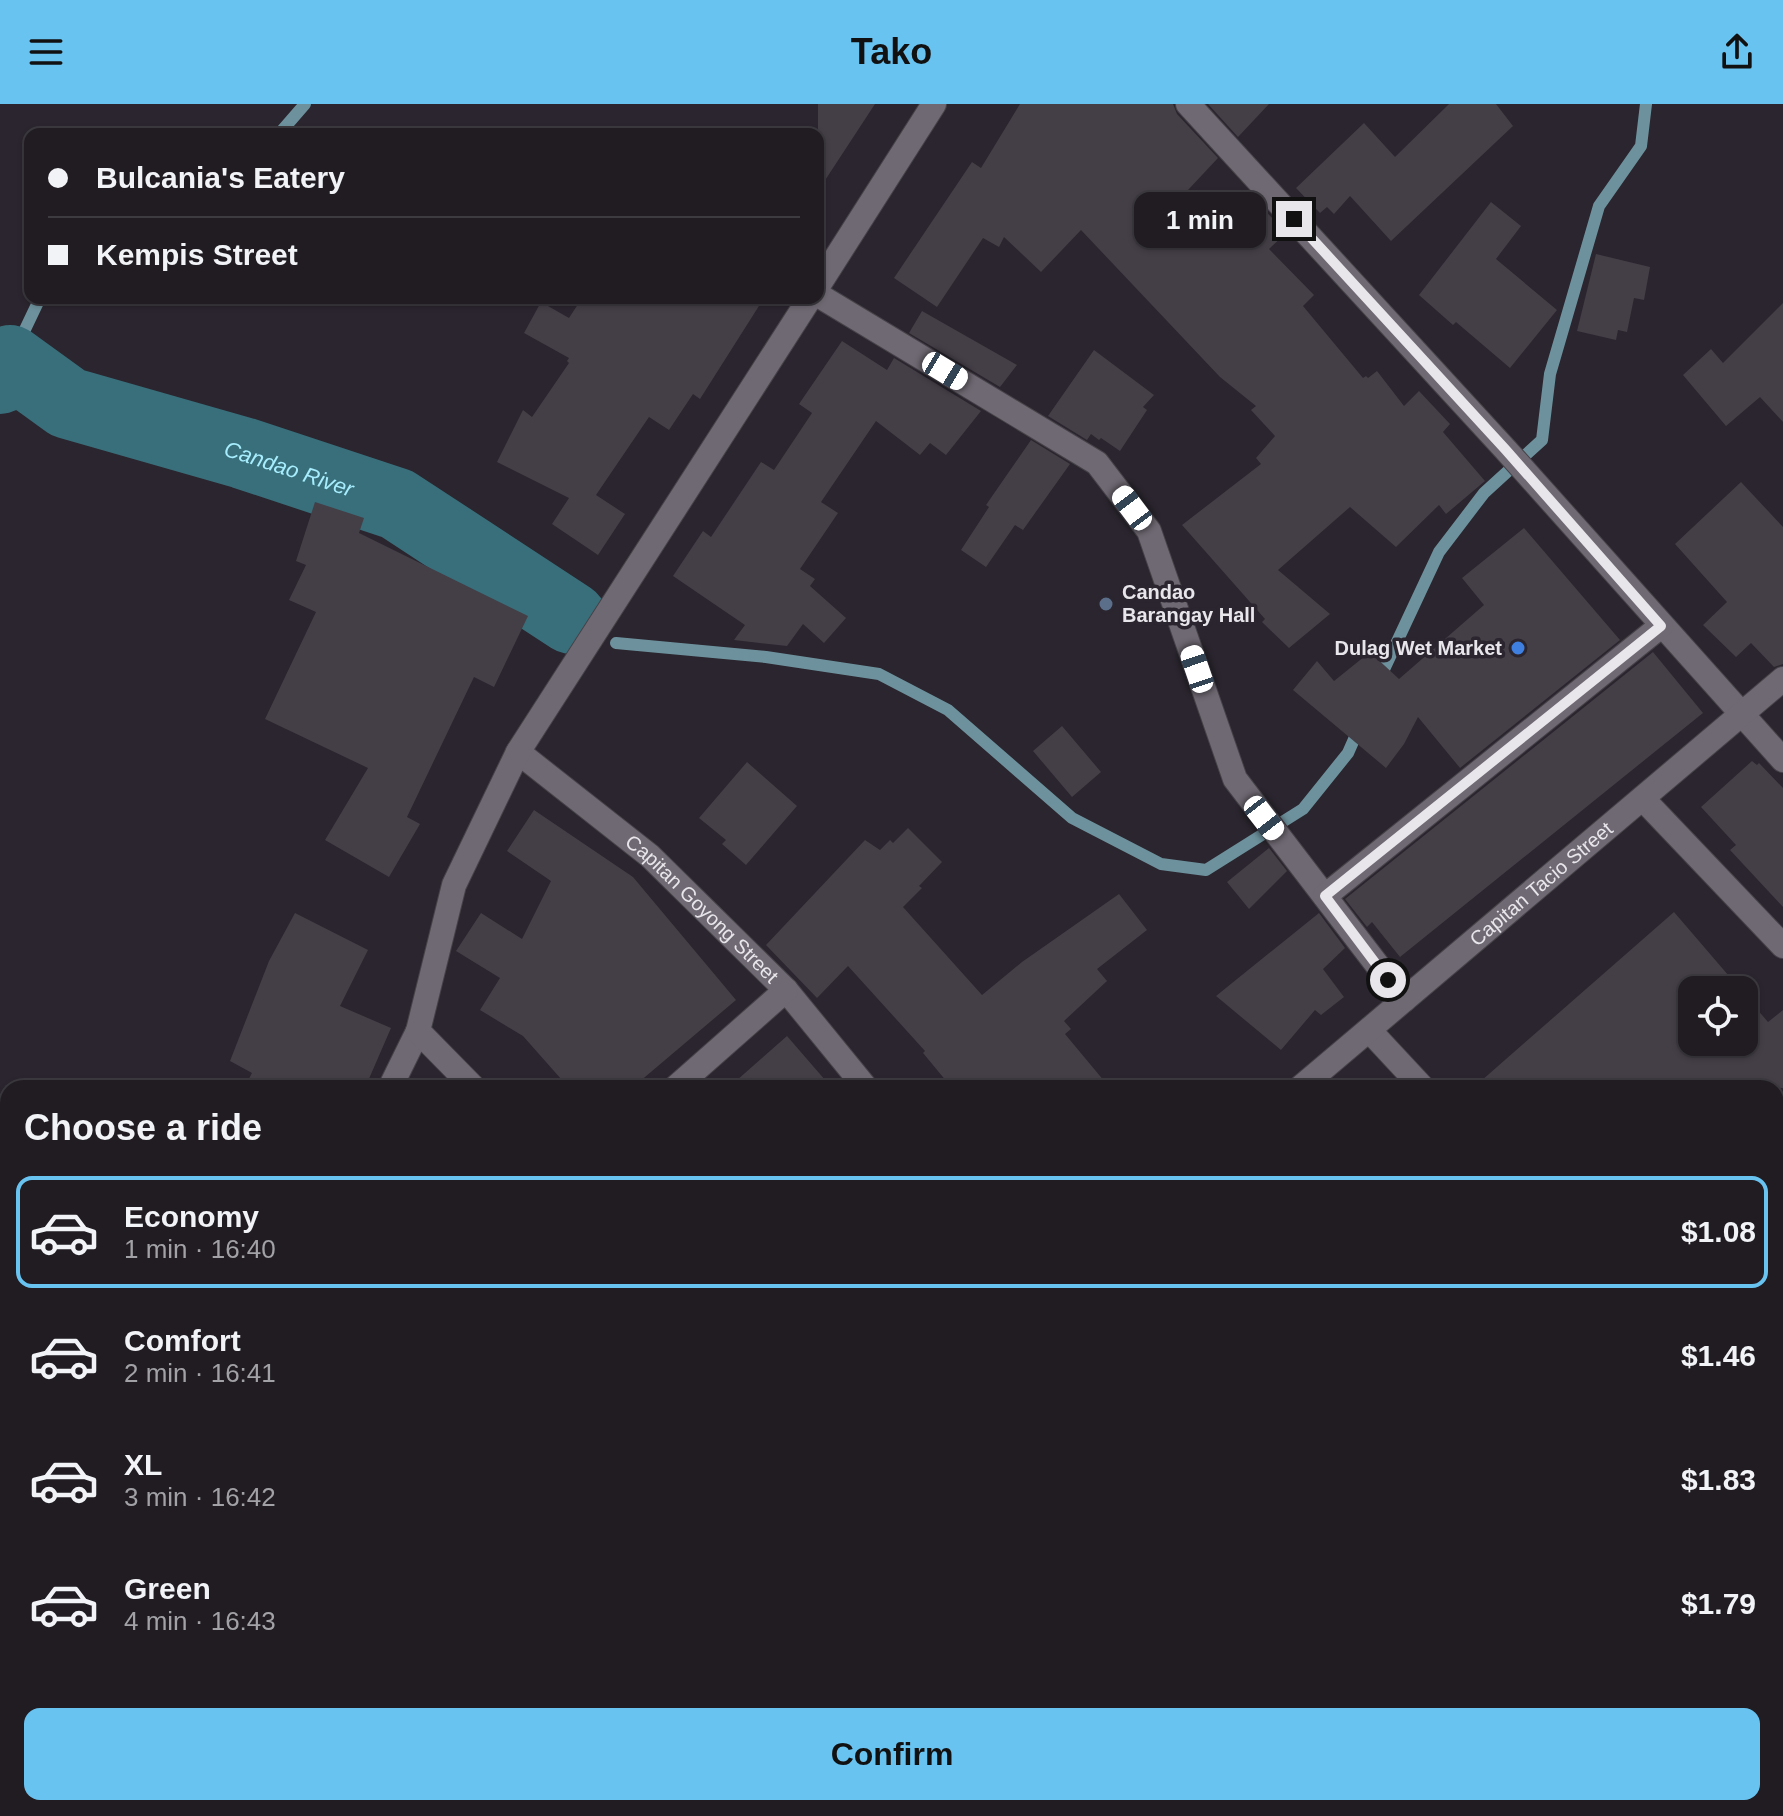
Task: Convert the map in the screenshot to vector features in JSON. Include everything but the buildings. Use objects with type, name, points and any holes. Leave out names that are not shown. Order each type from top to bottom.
[{"type":"street","points":[[824,277],[934,104]]},
{"type":"street","points":[[1188,104],[1505,449],[1783,760]]},
{"type":"street","points":[[824,299],[1097,463],[1149,531],[1235,779],[1404,1000]]},
{"type":"street","points":[[394,1080],[418,1031],[454,885],[518,752],[806,304]]},
{"type":"street","points":[[1325,896],[1661,626]]},
{"type":"street","name":"Capitan Tacio Street","points":[[1310,1080],[1783,679]]},
{"type":"street","name":"Capitan Goyong Street","points":[[518,752],[650,856],[786,990],[859,1080]]},
{"type":"street","points":[[1643,799],[1783,946]]},
{"type":"street","points":[[684,1080],[786,990]]},
{"type":"street","points":[[1369,1030],[1416,1080]]},
{"type":"street","points":[[418,1031],[466,1080]]},
{"type":"waterway","points":[[284,128],[305,104]]},
{"type":"waterway","points":[[1380,678],[1439,552],[1484,493],[1542,440],[1550,374],[1599,206],[1641,146],[1646,104]]},
{"type":"waterway","points":[[10,361],[37,304]]},
{"type":"waterway","name":"Candao River","points":[[0,378],[10,361],[68,403],[243,453],[397,504],[571,618]]},
{"type":"waterway","points":[[616,643],[766,657],[879,674],[948,710],[1072,818],[1161,864],[1206,870],[1303,809],[1348,753],[1359,728]]},
{"type":"place","name":"Candao Barangay Hall","points":[[1106,604]]},
{"type":"place","name":"Dulag Wet Market","points":[[1518,648]]},
{"type":"route","points":[[1294,219],[1505,449],[1661,626],[1325,896],[1388,980]]}]
